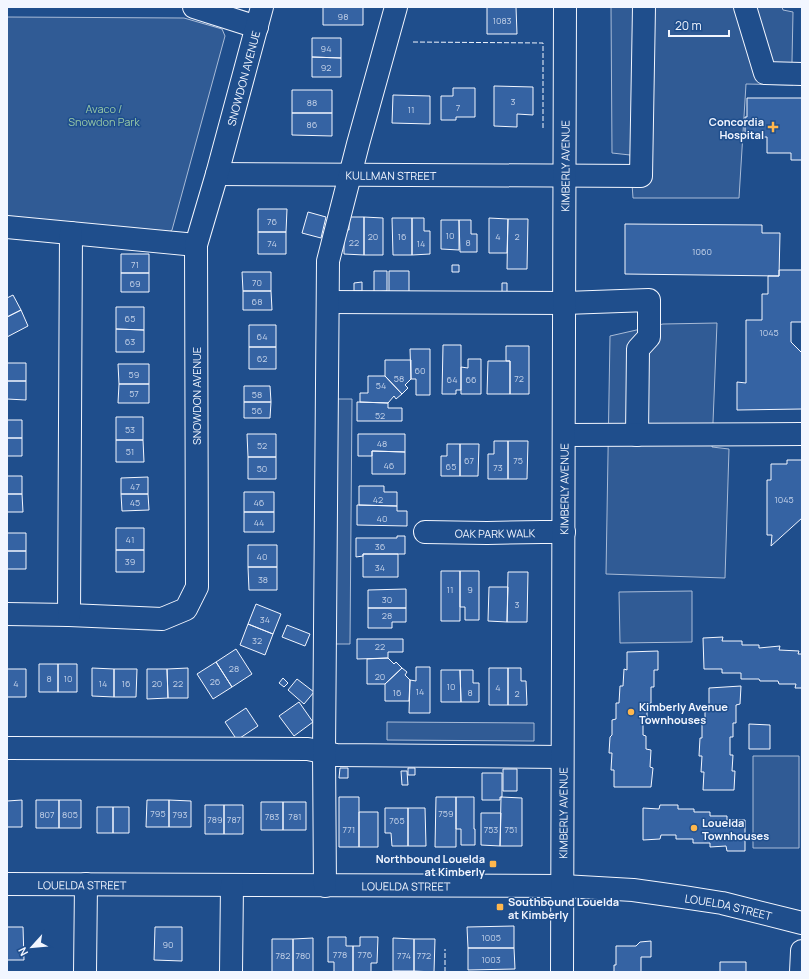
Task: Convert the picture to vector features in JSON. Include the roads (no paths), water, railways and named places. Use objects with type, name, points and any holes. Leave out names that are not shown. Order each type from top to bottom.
[{"type":"street","points":[[194,7],[260,17]]},
{"type":"street","points":[[325,886],[324,753],[328,261],[358,144],[396,7]]},
{"type":"street","name":"KIMBERLY AVENUE","points":[[562,972],[565,7]]},
{"type":"street","name":"KULLMAN STREET","points":[[217,174],[641,176],[644,7]]},
{"type":"street","points":[[745,7],[765,73],[802,74]]},
{"type":"street","name":"SNOWDON AVENUE","points":[[7,614],[162,619],[186,610],[197,587],[196,245],[260,17]]},
{"type":"street","points":[[7,227],[196,245]]},
{"type":"street","points":[[69,615],[71,233]]},
{"type":"street","points":[[328,302],[565,303],[649,300],[649,337],[638,349],[637,435]]},
{"type":"street","points":[[564,435],[802,434]]},
{"type":"street","name":"OAK PARK WALK","points":[[426,532],[564,532]]},
{"type":"street","points":[[7,748],[308,749],[336,756],[562,757]]},
{"type":"street","name":"LOUELDA STREET","points":[[7,884],[563,886],[633,890],[722,903],[802,923]]},
{"type":"street","points":[[85,972],[86,884]]},
{"type":"street","points":[[231,972],[232,885]]},
{"type":"street","points":[[801,972],[802,951]]},
{"type":"place","name":"Concordia Hospital","points":[[773,127]]},
{"type":"place","name":"Kimberly Avenue Townhouses","points":[[631,712]]},
{"type":"place","name":"Louelda Townhouses","points":[[694,828]]},
{"type":"place","name":"Northbound Louelda at Kimberly","points":[[493,864]]},
{"type":"place","name":"Southbound Louelda at Kimberly","points":[[500,907]]},
{"type":"park label","name":"Avaco / Snowdon Park","points":[[104,114]]}]
